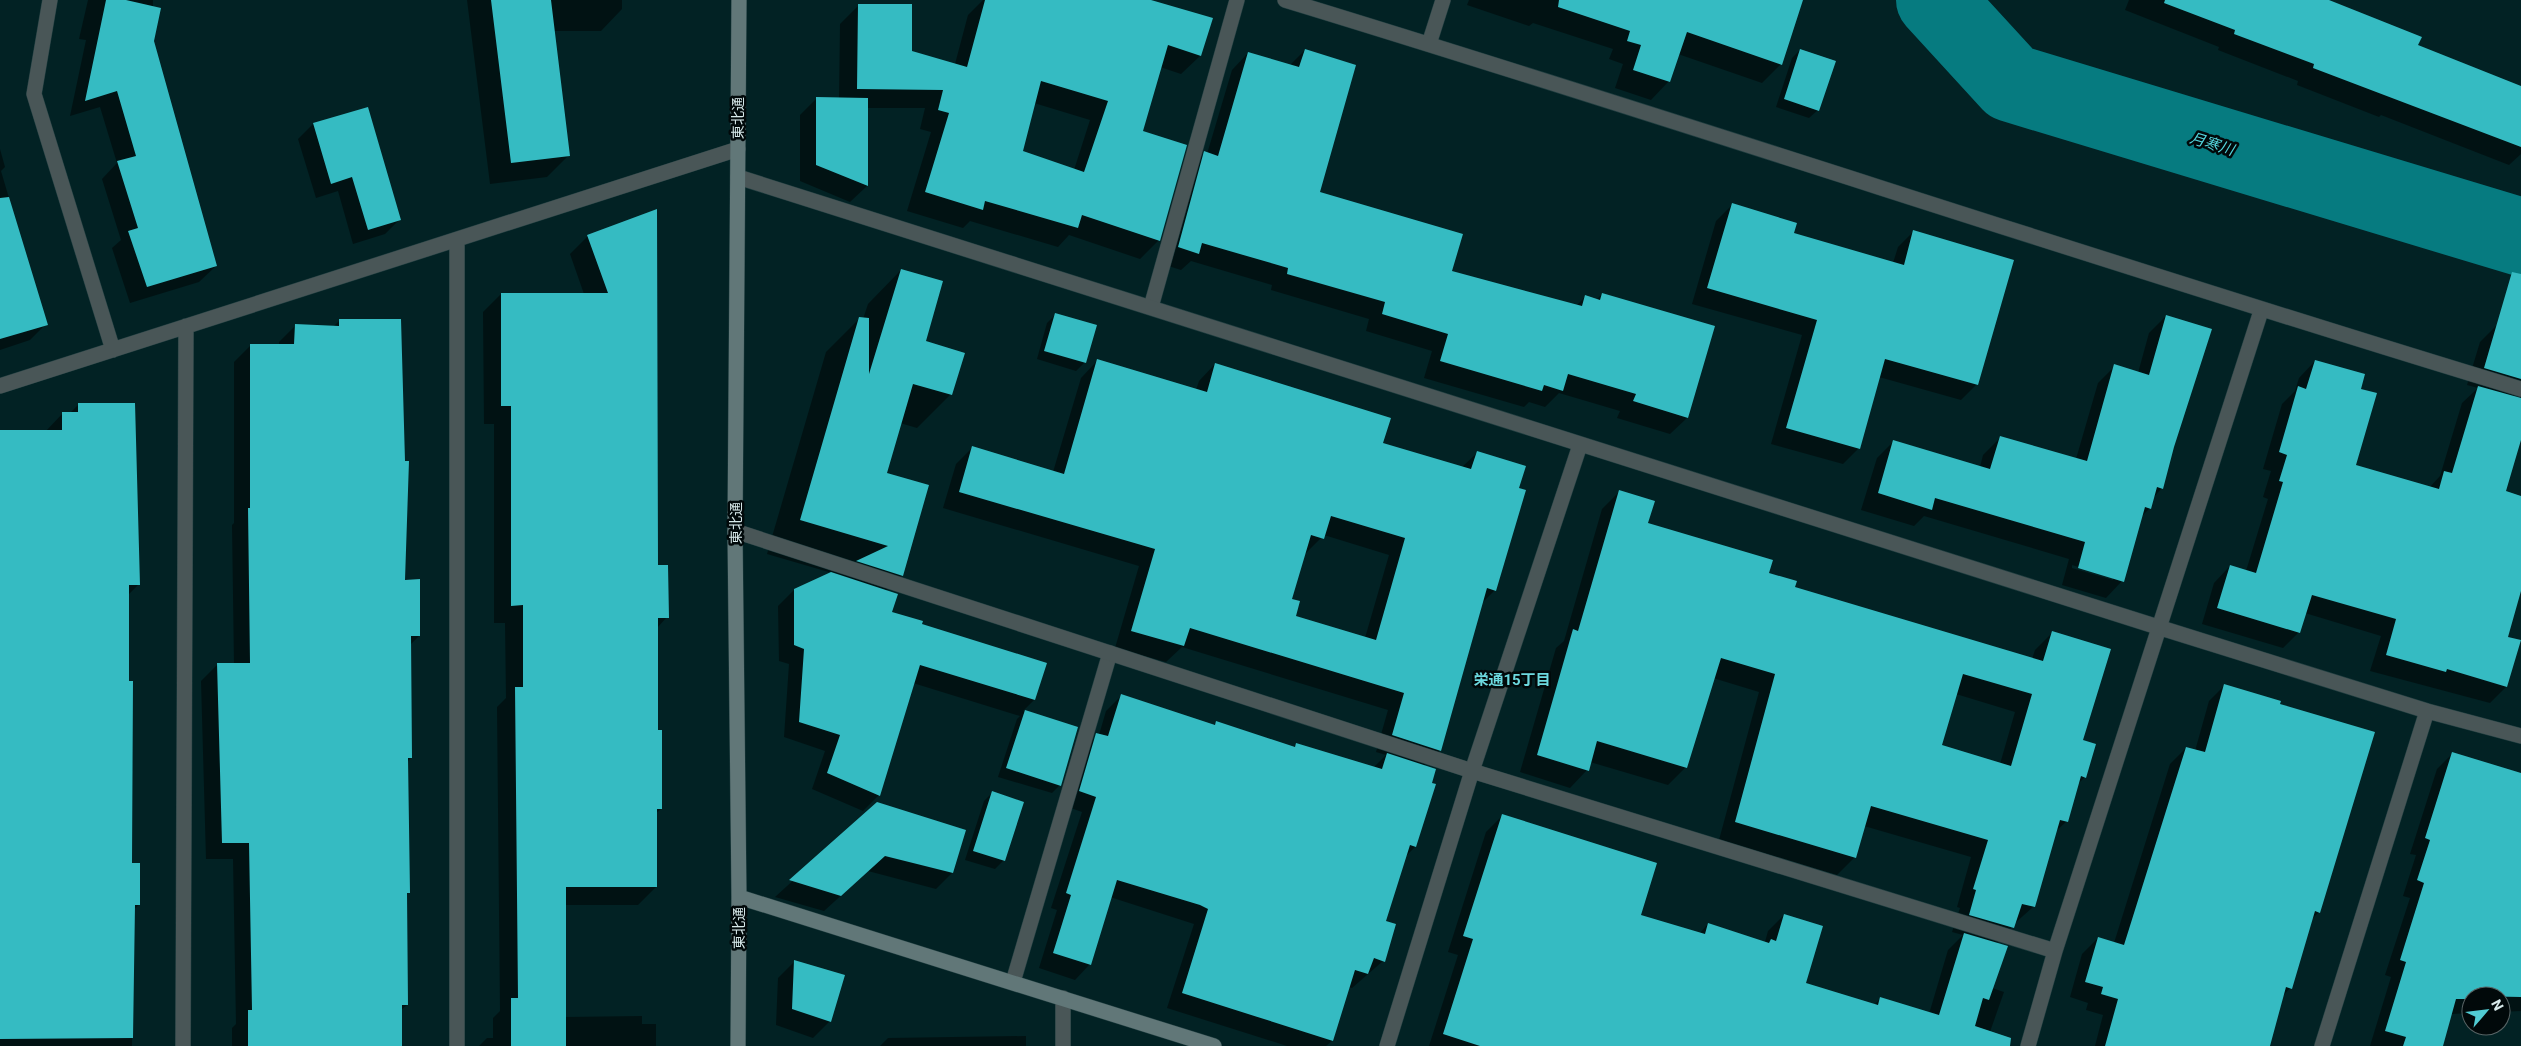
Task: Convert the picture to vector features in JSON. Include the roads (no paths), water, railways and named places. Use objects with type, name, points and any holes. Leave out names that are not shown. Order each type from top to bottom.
[{"type":"street","points":[[50,0],[34,94],[113,350]]},
{"type":"street","name":"東北通","points":[[738,1046],[739,897],[735,531],[739,0]]},
{"type":"street","points":[[1151,307],[1237,0]]},
{"type":"street","points":[[1286,0],[2261,310],[2521,389]]},
{"type":"street","points":[[1429,44],[1443,0]]},
{"type":"street","points":[[0,386],[738,149]]},
{"type":"street","points":[[738,177],[2160,628],[2427,711],[2521,736]]},
{"type":"street","points":[[457,240],[457,1046]]},
{"type":"street","points":[[2028,1046],[2055,951],[2261,310]]},
{"type":"street","points":[[183,1046],[186,326]]},
{"type":"street","points":[[1387,1046],[1472,771],[1580,444]]},
{"type":"street","points":[[735,531],[1472,771],[2055,951]]},
{"type":"street","points":[[1013,982],[1110,653]]},
{"type":"street","points":[[2322,1046],[2427,711]]},
{"type":"street","points":[[739,897],[1214,1046]]},
{"type":"street","points":[[1063,1046],[1064,998]]},
{"type":"waterway","name":"月寒川","points":[[1935,0],[2011,83],[2521,237]]},
{"type":"district","name":"栄通15丁目","points":[[1512,680]]}]
